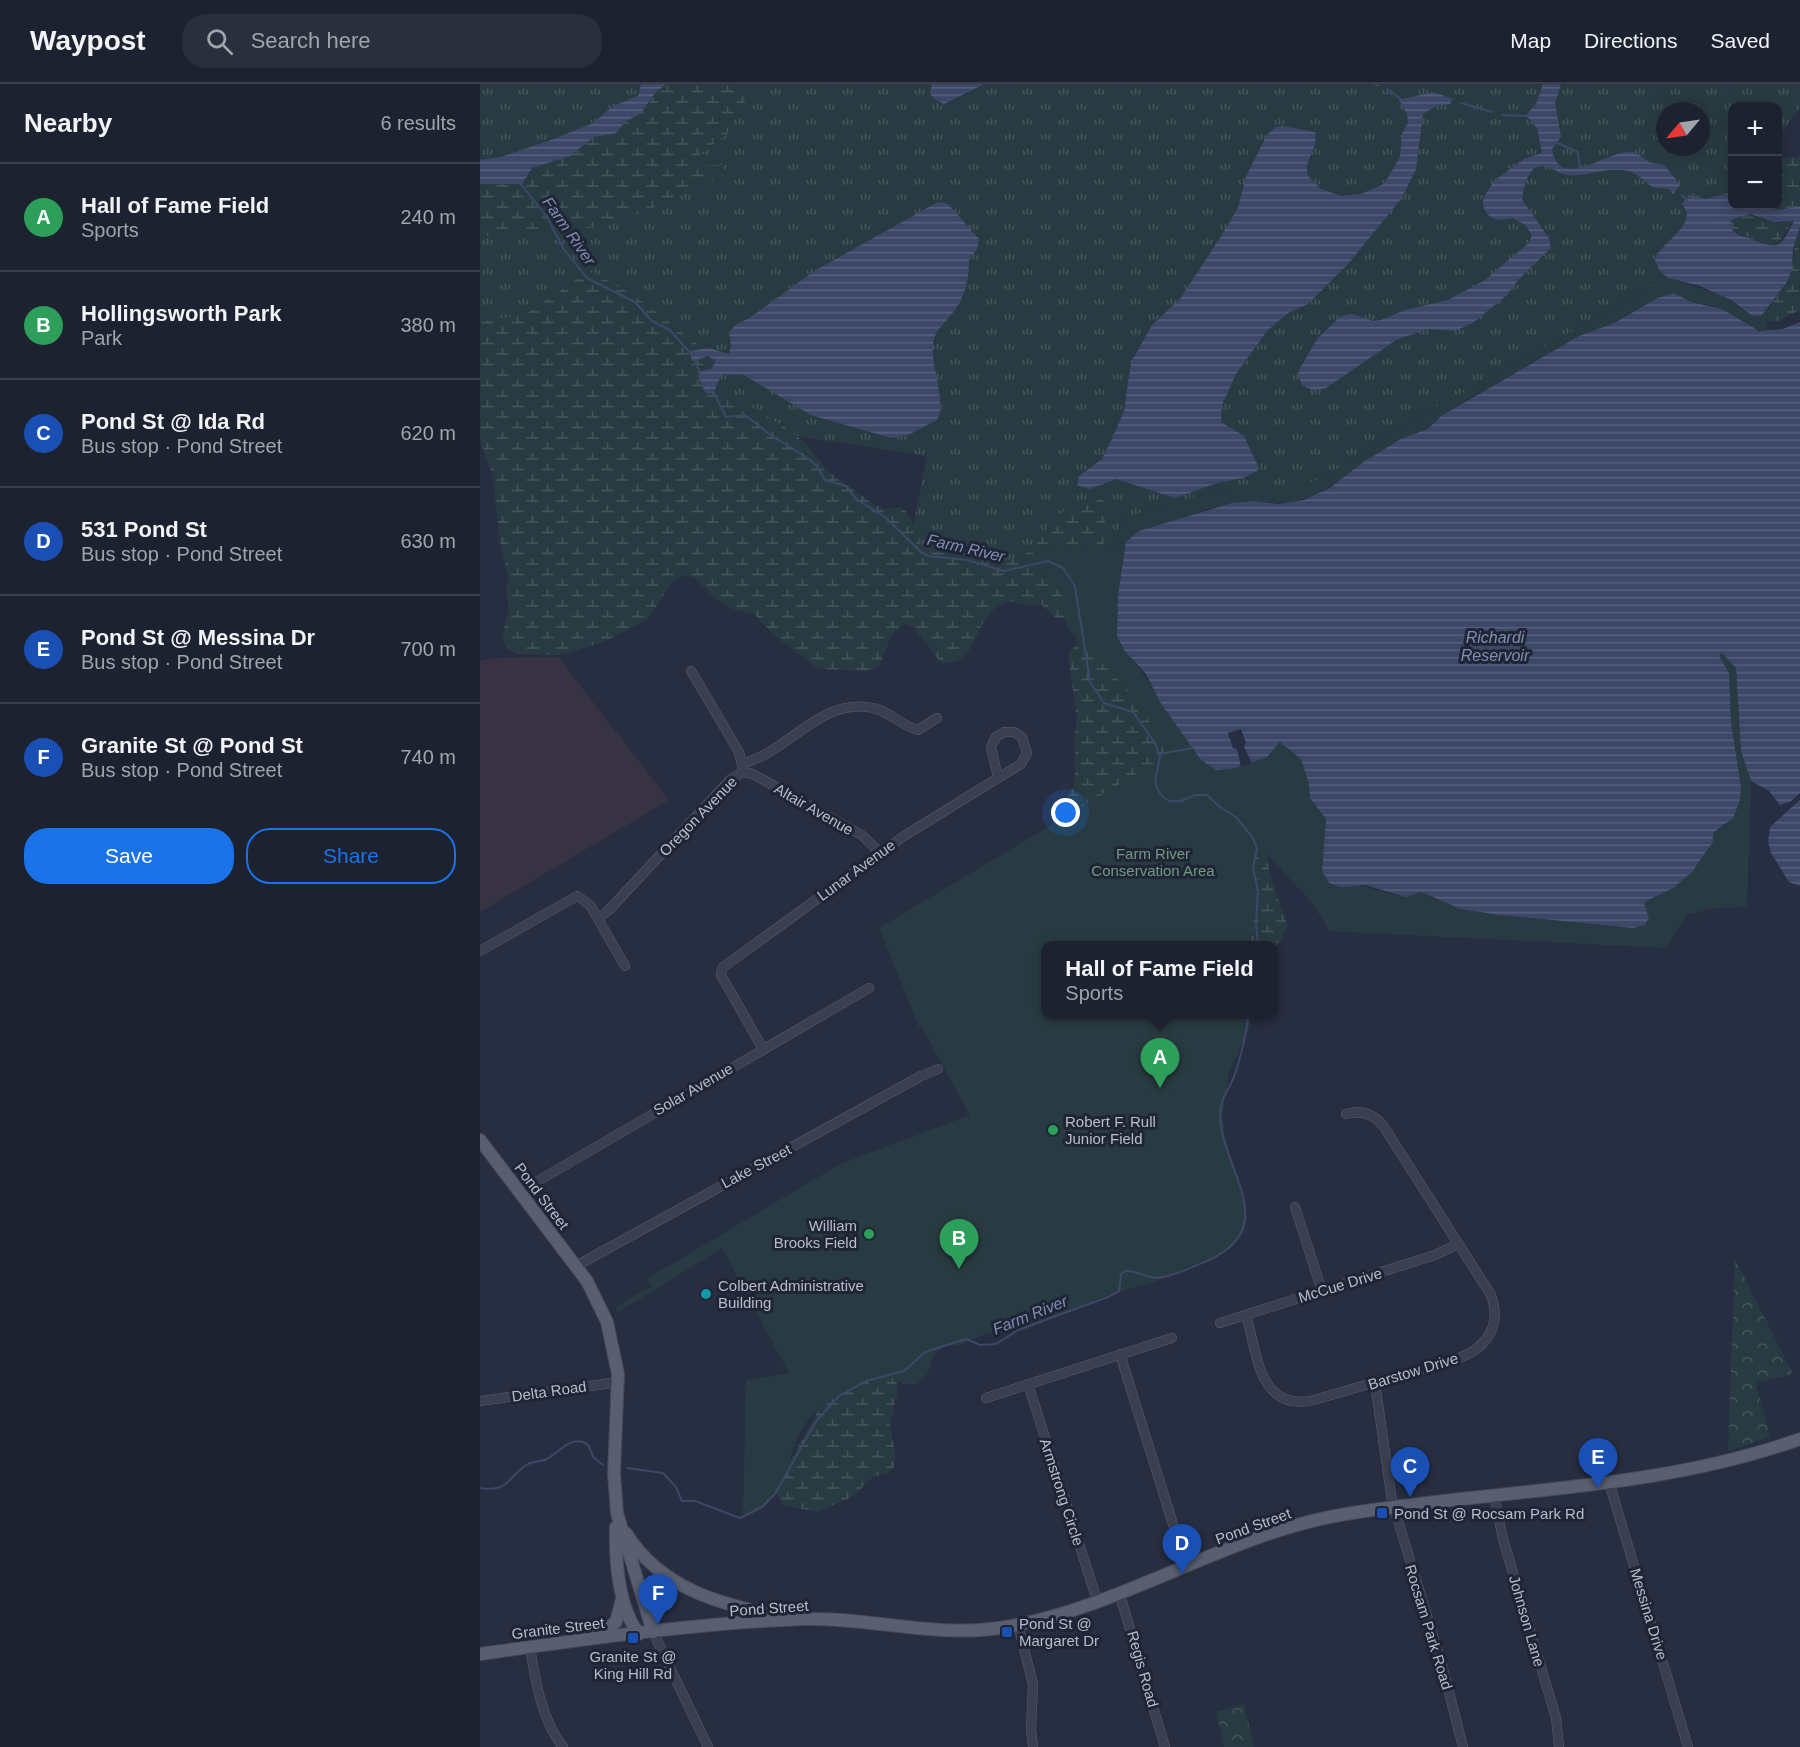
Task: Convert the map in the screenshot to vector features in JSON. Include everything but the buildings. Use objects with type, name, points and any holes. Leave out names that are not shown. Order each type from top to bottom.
[{"type":"main road","name":"Pond Street","points":[[481,1143],[576,1266],[592,1289],[607,1322],[616,1352],[619,1382],[614,1473],[617,1514],[616,1549],[622,1592],[630,1620],[639,1634],[802,1619],[853,1620],[951,1631],[1018,1625],[1097,1600],[1303,1524],[1342,1514],[1609,1482],[1728,1461],[1800,1439]]},
{"type":"main road","name":"Pond Street","points":[[617,1514],[653,1632]]},
{"type":"main road","points":[[617,1514],[629,1538],[643,1556],[672,1581],[715,1600],[758,1612],[802,1619]]},
{"type":"main road","points":[[582,1640],[601,1633],[616,1622],[621,1610],[622,1592]]},
{"type":"main road","name":"Granite Street","points":[[480,1654],[639,1634]]},
{"type":"street","name":"Oregon Avenue","points":[[598,919],[743,768],[691,670]]},
{"type":"street","points":[[743,768],[826,714],[861,707],[875,708],[918,730],[937,718]]},
{"type":"street","name":"Lunar Avenue","points":[[763,1049],[720,971],[880,854],[1021,764],[1026,756],[1026,742],[1017,733],[1004,732],[992,742],[991,754],[998,778]]},
{"type":"street","name":"Altair Avenue","points":[[743,768],[863,837],[880,854]]},
{"type":"street","points":[[480,951],[570,898],[581,897],[590,905],[625,966]]},
{"type":"street","name":"Solar Avenue","points":[[519,1192],[868,988]]},
{"type":"street","name":"Lake Street","points":[[576,1266],[938,1069]]},
{"type":"street","name":"Barstow Drive","points":[[1245,1315],[1262,1375],[1272,1389],[1286,1399],[1307,1401],[1465,1356],[1489,1338],[1495,1321],[1493,1302],[1381,1122],[1367,1114],[1346,1114]]},
{"type":"street","points":[[1295,1207],[1322,1291]]},
{"type":"street","name":"McCue Drive","points":[[1220,1323],[1441,1253],[1458,1244]]},
{"type":"street","points":[[986,1398],[1172,1338]]},
{"type":"street","points":[[1120,1354],[1186,1566]]},
{"type":"street","name":"Delta Road","points":[[480,1401],[619,1382]]},
{"type":"street","name":"Rocsam Park Road","points":[[1375,1383],[1394,1507],[1442,1665],[1463,1747]]},
{"type":"street","name":"Armstrong Circle","points":[[1028,1384],[1097,1600]]},
{"type":"street","name":"Messina Drive","points":[[1609,1482],[1688,1747]]},
{"type":"street","name":"Johnson Lane","points":[[1494,1496],[1503,1539],[1556,1718],[1559,1747]]},
{"type":"street","name":"Regis Road","points":[[1119,1592],[1165,1747]]},
{"type":"street","points":[[1018,1625],[1033,1684],[1031,1729],[1033,1747]]},
{"type":"street","points":[[653,1632],[708,1747]]},
{"type":"street","points":[[530,1647],[537,1685],[553,1731],[563,1747]]},
{"type":"shaded area","points":[[558,657],[669,800],[480,912],[480,661],[492,658]]},
{"type":"green space","points":[[480,84],[1800,84],[1800,108],[1782,132],[1782,102],[1728,102],[1728,200],[1668,278],[1392,432],[1323,478],[1281,493],[1267,488],[1249,487],[1179,501],[1121,519],[1115,546],[1052,547],[991,568],[938,557],[910,541],[927,456],[765,431],[480,337]]},
{"type":"green space","points":[[666,84],[755,84],[727,134],[694,159],[696,166],[722,165],[725,173],[720,178],[638,214],[601,226],[567,232],[524,229],[480,237],[480,184],[527,178],[532,168],[570,156],[594,137],[613,135],[626,121],[634,118],[648,105],[655,93]]},
{"type":"green space","points":[[1800,157],[1800,206],[1782,209],[1782,158]]},
{"type":"green space","points":[[1746,213],[1778,223],[1794,220],[1775,247],[1733,232],[1731,220]]},
{"type":"green space","points":[[1800,226],[1800,310],[1778,321],[1762,322],[1790,276],[1796,236]]},
{"type":"green space","name":"Farm River Conservation Area","points":[[593,272],[639,299],[701,347],[694,349],[714,357],[715,366],[704,371],[716,386],[718,379],[726,391],[788,429],[806,444],[830,473],[875,505],[883,509],[901,507],[909,516],[918,540],[926,548],[943,553],[972,554],[999,561],[1013,560],[1029,552],[1050,524],[1065,509],[1097,497],[1103,500],[1106,533],[1102,551],[1096,629],[1266,851],[1270,875],[1288,927],[1278,943],[1278,941],[1043,941],[1068,817],[1068,795],[1075,783],[1077,719],[1068,654],[1077,644],[1075,633],[1064,618],[1056,618],[1042,605],[1011,602],[994,609],[987,617],[970,649],[963,658],[954,663],[941,663],[913,627],[904,623],[892,634],[880,664],[871,671],[819,669],[775,636],[755,615],[733,609],[717,600],[695,578],[683,575],[673,581],[648,619],[606,641],[562,655],[519,654],[509,650],[504,642],[503,632],[509,608],[506,590],[509,580],[500,543],[493,477],[480,440],[480,322],[526,314],[577,279]]},
{"type":"green space","name":"Farm River Conservation Area","points":[[1668,278],[1721,295],[1751,315],[1765,311],[1768,305],[1767,331],[1752,329],[1722,309],[1704,304],[1691,302],[1639,308],[1614,323],[1579,336],[1472,397],[1441,416],[1428,429],[1390,445],[1317,495],[1289,503],[1244,501],[1203,510],[1164,524],[1125,547],[1118,595],[1117,636],[1186,737],[1236,768],[1267,757],[1280,742],[1301,759],[1309,784],[1310,798],[1326,819],[1322,871],[1386,893],[1412,895],[1421,892],[1432,898],[1499,915],[1633,928],[1648,922],[1644,904],[1646,901],[1678,882],[1696,866],[1709,845],[1713,833],[1726,825],[1740,800],[1741,787],[1731,722],[1729,673],[1719,656],[1722,652],[1736,668],[1741,751],[1751,781],[1747,907],[1718,908],[1687,914],[1666,948],[1330,931],[1311,902],[1256,842],[1259,902],[1246,941],[1041,941],[1041,1019],[1250,1019],[1250,1027],[1229,1072],[1223,1112],[1224,1133],[1247,1215],[1245,1230],[1235,1243],[1223,1252],[1151,1283],[1108,1295],[1024,1330],[987,1333],[962,1344],[942,1347],[934,1354],[928,1373],[917,1384],[904,1384],[885,1375],[842,1393],[814,1413],[807,1422],[793,1449],[779,1489],[771,1500],[759,1510],[743,1517],[746,1380],[789,1373],[722,1248],[617,1313],[615,1307],[652,1286],[647,1279],[840,1164],[970,1115],[921,1026],[919,1027],[879,928],[1168,755],[1135,697],[1068,629],[1061,588],[1020,558],[1052,547],[1115,546],[1121,519],[1179,501],[1249,487],[1267,487],[1281,492],[1323,478],[1392,432]]},
{"type":"green space","points":[[1735,1259],[1793,1374],[1756,1383],[1770,1437],[1728,1451]]},
{"type":"green space","points":[[885,1370],[895,1377],[898,1389],[890,1426],[895,1454],[894,1467],[888,1473],[872,1477],[854,1496],[818,1512],[783,1505],[775,1488],[819,1409],[851,1384]]},
{"type":"green space","points":[[1244,1704],[1254,1747],[1224,1747],[1216,1712]]},
{"type":"water","points":[[641,84],[666,84],[655,93],[640,114],[626,121],[616,133],[594,137],[570,156],[532,168],[522,184],[480,184],[480,160],[501,157],[593,123],[613,106],[638,96]]},
{"type":"water","points":[[932,84],[984,84],[944,104],[934,99],[930,93]]},
{"type":"water","points":[[1543,84],[1561,84],[1555,103],[1561,137],[1552,149],[1557,162],[1564,168],[1575,169],[1611,156],[1632,152],[1649,162],[1665,167],[1680,186],[1673,194],[1669,189],[1651,186],[1638,175],[1628,171],[1613,170],[1568,175],[1545,166],[1537,167],[1528,177],[1522,200],[1549,238],[1551,248],[1519,279],[1507,295],[1474,322],[1455,331],[1428,329],[1396,340],[1326,388],[1314,391],[1302,385],[1298,374],[1300,368],[1317,339],[1341,316],[1352,314],[1373,321],[1381,320],[1405,310],[1448,300],[1485,280],[1529,243],[1532,235],[1525,225],[1513,218],[1501,220],[1488,215],[1483,198],[1495,180],[1524,159],[1542,153],[1537,128],[1526,115],[1536,104]]},
{"type":"water","points":[[1433,92],[1453,99],[1450,104],[1436,106],[1423,114],[1416,169],[1401,199],[1349,263],[1308,304],[1288,313],[1267,331],[1236,374],[1221,407],[1221,422],[1244,436],[1258,466],[1257,471],[1243,478],[1217,483],[1175,498],[1116,479],[1090,489],[1077,485],[1079,476],[1102,459],[1111,441],[1124,411],[1131,362],[1153,324],[1180,299],[1238,208],[1246,176],[1267,135],[1276,127],[1283,126],[1315,132],[1315,144],[1307,170],[1308,176],[1321,189],[1341,196],[1361,194],[1384,184],[1400,157],[1402,134],[1408,123],[1407,114],[1399,100]]},
{"type":"water","points":[[1728,193],[1728,210],[1782,210],[1800,206],[1800,226],[1793,249],[1792,269],[1787,282],[1761,316],[1751,315],[1731,300],[1700,286],[1668,278],[1659,270],[1655,260],[1683,226],[1687,212],[1682,204],[1689,195],[1707,199]],"holes":[[[1750,214],[1774,222],[1794,221],[1782,241],[1774,245],[1740,235],[1731,228],[1731,220]]]},
{"type":"water","points":[[938,202],[948,204],[979,239],[977,249],[969,259],[964,293],[934,340],[933,355],[940,395],[940,413],[937,420],[910,434],[891,438],[811,415],[744,375],[722,374],[714,391],[709,394],[705,392],[698,377],[699,372],[711,369],[716,361],[708,356],[692,361],[690,351],[709,348],[729,354],[731,345],[729,333],[736,324],[748,319],[816,270]]},
{"type":"water","name":"Richardi Reservoir","points":[[1674,293],[1691,302],[1722,309],[1759,331],[1783,329],[1800,322],[1800,793],[1790,802],[1780,805],[1769,791],[1751,781],[1741,751],[1736,668],[1722,653],[1719,656],[1729,673],[1731,722],[1741,787],[1740,800],[1733,818],[1713,833],[1713,842],[1692,872],[1673,888],[1646,901],[1644,904],[1649,918],[1645,925],[1633,928],[1500,915],[1461,909],[1421,892],[1406,897],[1365,885],[1341,887],[1329,883],[1322,871],[1326,819],[1310,798],[1309,784],[1301,759],[1280,742],[1267,757],[1236,768],[1216,770],[1201,760],[1160,702],[1146,674],[1125,651],[1117,636],[1118,595],[1126,542],[1139,531],[1232,503],[1254,501],[1279,504],[1304,500],[1328,489],[1365,461],[1401,439],[1428,429],[1441,416],[1579,336],[1614,323],[1658,298]]},
{"type":"water","points":[[1800,800],[1800,886],[1789,882],[1771,853],[1768,841],[1770,827]]},
{"type":"pier","points":[[1241,729],[1246,743],[1244,747],[1252,763],[1241,767],[1237,749],[1233,748],[1228,733]]},
{"type":"waterway","points":[[1387,89],[1402,100]]},
{"type":"waterway","points":[[1461,103],[1492,112]]},
{"type":"waterway","points":[[1502,115],[1527,116]]},
{"type":"waterway","points":[[1555,142],[1578,152],[1580,169]]},
{"type":"waterway","name":"Farm River","points":[[520,183],[547,217],[563,248],[587,278],[635,302],[652,321],[670,330],[691,354]]},
{"type":"waterway","points":[[1682,195],[1687,200]]},
{"type":"waterway","name":"Farm River","points":[[694,359],[700,373]]},
{"type":"waterway","name":"Farm River","points":[[712,389],[726,417],[745,415],[772,436],[806,457],[817,466],[825,480],[846,486],[856,499],[885,517],[922,553],[929,556],[967,560],[1004,571],[1048,561],[1063,568],[1075,586],[1090,682],[1104,703],[1133,712],[1155,743],[1160,756],[1155,781],[1157,789],[1163,797],[1170,801],[1181,801],[1195,795],[1207,795],[1221,808],[1236,817],[1253,838],[1257,849],[1253,867],[1258,892],[1258,941]]},
{"type":"waterway","points":[[1159,754],[1193,748]]},
{"type":"waterway","name":"Farm River","points":[[627,1468],[663,1473],[676,1487],[682,1501],[695,1501],[740,1518],[762,1507],[775,1494],[816,1421],[839,1396],[866,1381],[904,1371],[925,1352],[966,1339],[980,1345],[996,1344],[1018,1330],[1108,1297],[1119,1291],[1121,1274],[1126,1271],[1153,1278],[1163,1277],[1209,1260],[1231,1246],[1242,1231],[1245,1213],[1243,1195],[1223,1135],[1220,1109],[1234,1077],[1248,1019]]},
{"type":"waterway","name":"Farm River","points":[[480,1488],[490,1489],[503,1486],[528,1464],[547,1459],[566,1445],[577,1441],[588,1445],[594,1458],[603,1465]]},
{"type":"place","name":"Hall of Fame Field","points":[[1160,1088]]},
{"type":"place","name":"Robert F. Rull Junior Field","points":[[1053,1130]]},
{"type":"place","name":"William Brooks Field","points":[[869,1234]]},
{"type":"place","name":"Hollingsworth Park","points":[[959,1269]]},
{"type":"place","name":"Colbert Administrative Building","points":[[706,1294]]},
{"type":"place","name":"Pond St @ Messina Dr","points":[[1598,1488]]},
{"type":"place","name":"Pond St @ Ida Rd","points":[[1410,1497]]},
{"type":"place","name":"Pond St @ Rocsam Park Rd","points":[[1382,1513]]},
{"type":"place","name":"531 Pond St","points":[[1182,1574]]},
{"type":"place","name":"Granite St @ Pond St","points":[[658,1624]]},
{"type":"place","name":"Pond St @ Margaret Dr","points":[[1007,1632]]},
{"type":"place","name":"Granite St @ King Hill Rd","points":[[633,1638]]}]
